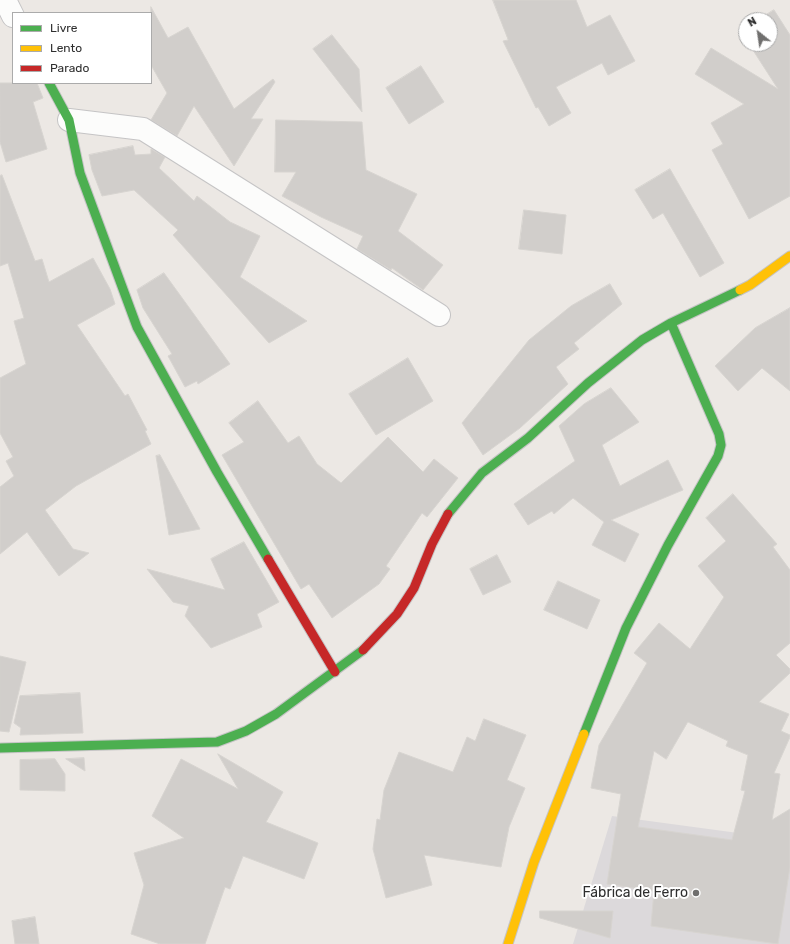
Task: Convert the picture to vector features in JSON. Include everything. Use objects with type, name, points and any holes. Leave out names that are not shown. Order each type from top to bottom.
[{"type":"street","points":[[4,0],[12,14]]},
{"type":"street","points":[[50,84],[69,120],[80,173],[137,327],[217,472],[335,672]]},
{"type":"street","points":[[69,120],[143,129],[439,315]]},
{"type":"street","points":[[0,748],[218,742],[246,731],[276,714],[359,654],[397,614],[414,588],[432,544],[450,510],[482,472],[528,438],[588,383],[636,345],[671,323],[750,284],[790,256]]},
{"type":"street","points":[[508,944],[534,862],[626,628],[668,545],[718,456],[720,445],[719,434],[671,323]]},
{"type":"shaded area","name":"Fábrica de Ferro","points":[[612,816],[790,840],[790,944],[573,944]]},
{"type":"building","points":[[493,0],[576,0],[587,27],[610,15],[635,61],[608,75],[602,63],[556,87],[571,113],[549,126],[538,107],[536,108],[503,41],[508,40]]},
{"type":"building","points":[[151,7],[168,38],[188,27],[234,109],[273,79],[275,82],[251,119],[263,119],[234,166],[194,106],[177,136],[151,120],[167,93],[152,67]]},
{"type":"building","points":[[778,16],[790,35],[790,196],[749,219],[712,150],[723,144],[711,123],[744,104],[695,74],[711,48],[778,89],[754,52],[778,52]]},
{"type":"building","points":[[332,35],[359,69],[362,112],[313,49]]},
{"type":"building","points":[[421,66],[444,102],[409,124],[386,88]]},
{"type":"building","points":[[0,83],[37,84],[43,98],[33,102],[47,149],[6,162],[0,142]]},
{"type":"building","points":[[276,120],[362,122],[366,170],[417,194],[398,231],[443,265],[423,290],[392,268],[391,270],[357,249],[363,236],[321,217],[282,196],[296,172],[275,172]]},
{"type":"building","points":[[133,146],[135,155],[151,154],[151,149],[165,157],[159,168],[194,201],[197,196],[230,222],[260,236],[240,277],[307,321],[269,343],[173,235],[178,230],[134,190],[102,196],[92,170],[89,155]]},
{"type":"building","points":[[670,169],[724,263],[700,277],[663,213],[653,219],[635,190]]},
{"type":"building","points":[[2,175],[35,261],[42,259],[49,282],[93,258],[110,289],[115,304],[77,325],[125,396],[128,394],[147,430],[145,431],[151,444],[76,486],[45,510],[73,549],[89,553],[59,576],[27,532],[0,554],[0,487],[14,476],[6,461],[13,457],[0,433],[0,378],[26,364],[14,321],[24,318],[8,263],[0,266],[0,176]]},
{"type":"building","points":[[524,210],[566,215],[562,254],[519,249]]},
{"type":"building","points":[[164,273],[230,364],[198,384],[197,381],[185,387],[168,356],[172,354],[143,308],[137,290]]},
{"type":"building","points":[[610,284],[622,304],[574,343],[579,349],[556,367],[568,384],[520,428],[483,455],[462,423],[529,340],[571,306]]},
{"type":"building","points":[[790,308],[790,391],[762,368],[738,391],[715,366],[755,328]]},
{"type":"building","points":[[408,358],[433,401],[376,435],[349,394]]},
{"type":"building","points":[[611,388],[639,422],[602,445],[620,486],[668,460],[683,490],[611,520],[639,534],[625,562],[592,545],[604,522],[573,498],[554,514],[552,511],[528,525],[514,504],[575,461],[559,426],[584,404]]},
{"type":"building","points":[[258,401],[288,443],[299,436],[317,464],[341,483],[388,437],[423,472],[434,459],[458,478],[427,517],[422,513],[386,566],[390,569],[379,584],[332,618],[309,584],[301,589],[222,455],[244,442],[229,423]]},
{"type":"building","points":[[160,455],[200,529],[169,535],[156,456]]},
{"type":"building","points":[[733,494],[777,544],[773,547],[790,570],[790,643],[776,655],[790,669],[790,673],[759,702],[789,714],[781,731],[790,735],[790,737],[774,773],[780,774],[772,820],[790,809],[790,867],[778,944],[651,926],[654,891],[607,884],[621,794],[591,788],[599,745],[647,663],[634,653],[659,623],[690,649],[724,597],[698,566],[726,541],[706,518]],"holes":[[[688,722],[728,741],[726,746],[748,755],[741,790],[745,791],[732,840],[638,827],[654,751],[666,759]]]},
{"type":"building","points":[[244,542],[279,602],[257,614],[262,627],[211,648],[185,616],[189,606],[173,602],[147,569],[225,590],[211,559]]},
{"type":"building","points":[[497,555],[511,582],[483,595],[470,569]]},
{"type":"building","points":[[558,581],[600,600],[587,629],[544,610]]},
{"type":"building","points":[[0,656],[26,662],[9,732],[0,731]]},
{"type":"building","points":[[80,693],[83,733],[20,735],[21,728],[14,723],[20,696]]},
{"type":"building","points":[[484,719],[526,735],[507,780],[525,788],[509,827],[501,867],[424,855],[432,885],[386,898],[373,849],[377,819],[380,820],[384,790],[399,752],[453,772],[467,737],[475,741]]},
{"type":"building","points":[[218,754],[283,792],[266,822],[318,843],[304,879],[243,856],[230,889],[225,887],[205,944],[160,944],[131,934],[144,885],[134,853],[184,838],[152,816],[181,759],[238,789]]},
{"type":"building","points":[[84,758],[85,771],[66,759]]},
{"type":"building","points":[[55,759],[65,774],[65,791],[20,790],[20,760]]},
{"type":"building","points":[[540,911],[613,911],[610,938],[540,918]]},
{"type":"building","points":[[35,917],[39,944],[15,944],[12,921]]},
{"type":"traffic: fast","points":[[50,84],[69,120],[80,173],[137,327],[217,472],[268,559]]},
{"type":"traffic: fast","points":[[448,514],[482,473],[528,438],[588,383],[642,340],[671,323],[740,290]]},
{"type":"traffic: fast","points":[[584,734],[626,628],[668,545],[718,456],[721,445],[719,434],[671,323]]},
{"type":"traffic: fast","points":[[0,748],[217,742],[246,731],[276,714],[363,650]]},
{"type":"traffic: slow","points":[[740,290],[750,285],[790,256]]},
{"type":"traffic: slow","points":[[508,944],[534,862],[584,734]]},
{"type":"traffic: jam","points":[[363,650],[397,614],[414,588],[432,544],[448,514]]},
{"type":"traffic: jam","points":[[268,559],[335,672]]},
{"type":"place","name":"Fábrica de Ferro","points":[[696,893]]}]
